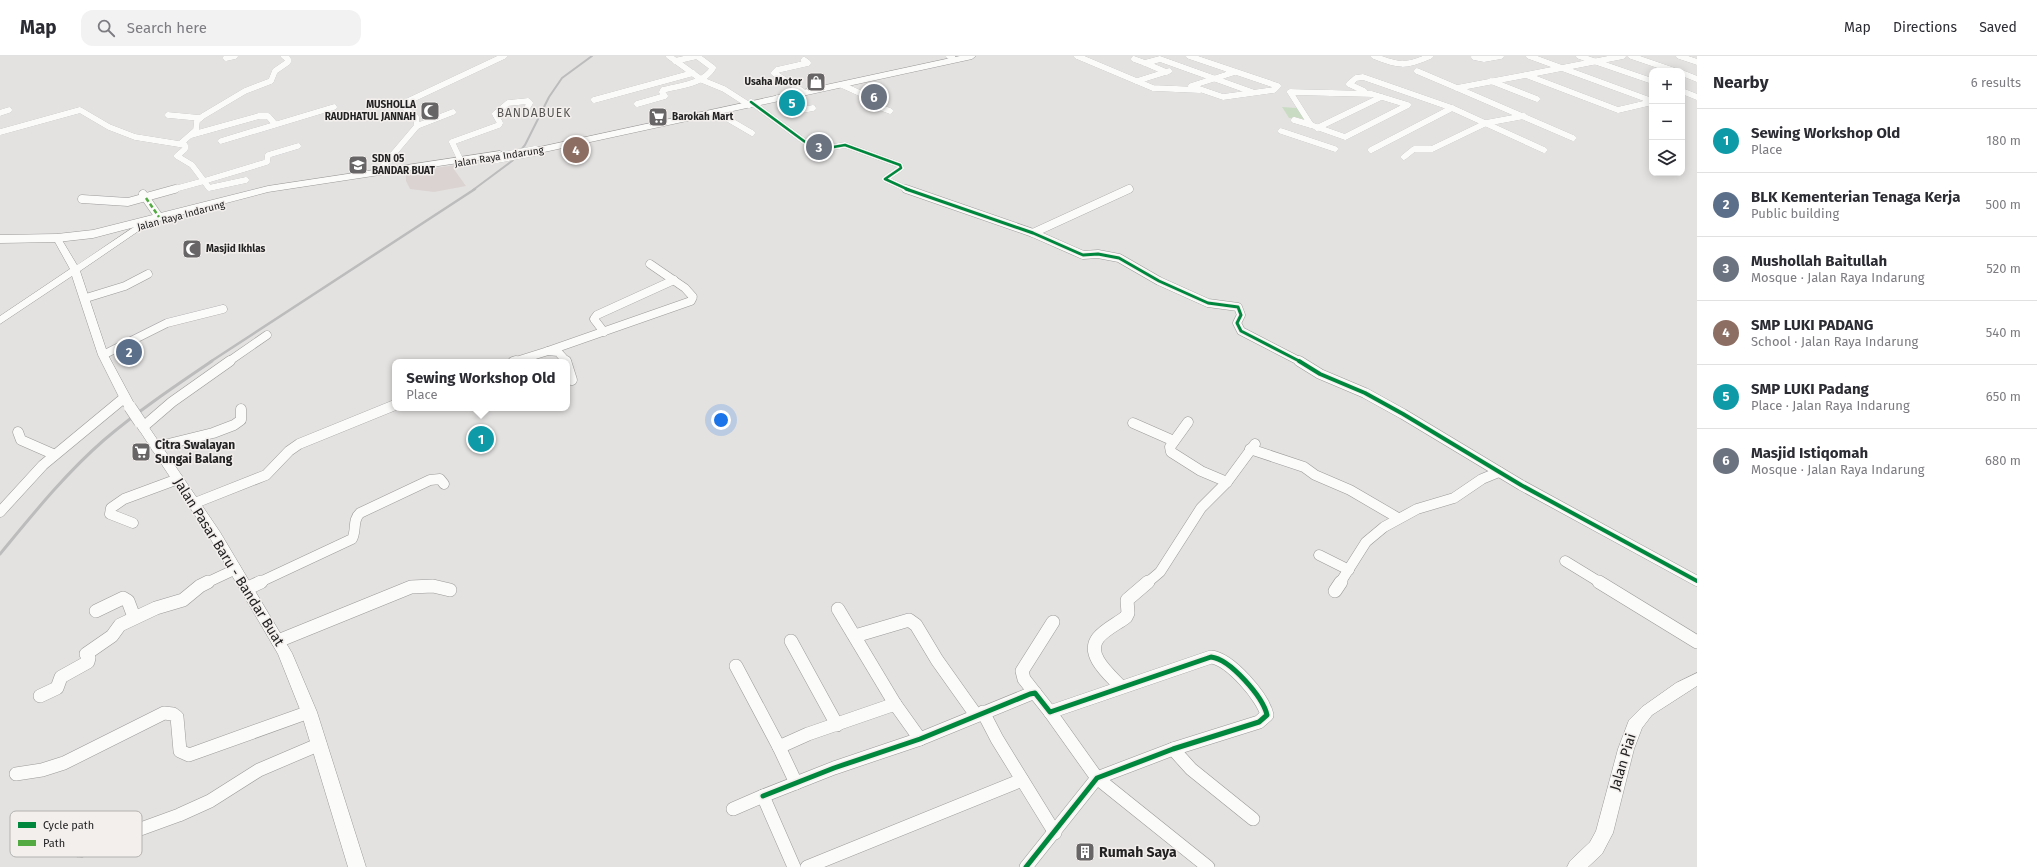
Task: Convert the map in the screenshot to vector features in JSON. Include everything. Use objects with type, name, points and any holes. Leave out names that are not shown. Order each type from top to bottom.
[{"type":"highway","name":"Jalan Raya Indarung","points":[[641,127],[716,112],[950,58],[972,56]]},
{"type":"highway","name":"Jalan Raya Indarung","points":[[0,239],[81,236],[109,231],[268,189],[534,150],[802,91],[836,85]]},
{"type":"highway","name":"Jalan Raya Indarung","points":[[0,244],[59,242],[137,228],[275,191],[467,160]]},
{"type":"street","points":[[226,58],[235,56]]},
{"type":"street","points":[[180,144],[196,130],[197,121],[200,118],[245,91],[270,82],[276,71],[288,62],[288,59],[284,56]]},
{"type":"street","points":[[417,126],[417,120],[414,113],[406,108],[404,103],[504,56]]},
{"type":"street","points":[[669,56],[702,80],[747,104],[816,150],[845,145],[900,165],[902,167],[886,178],[886,181],[1033,233],[1083,255],[1098,254],[1119,258],[1158,281],[1205,302],[1238,307],[1241,315],[1237,323],[1240,330],[1288,354],[1320,374],[1365,393],[1403,414],[1499,472],[1697,581]]},
{"type":"street","points":[[637,104],[664,97],[666,95],[661,92],[663,90],[702,80],[713,68],[697,56],[675,61]]},
{"type":"street","points":[[1077,56],[1139,80],[1182,67]]},
{"type":"street","points":[[1085,56],[1139,80],[1153,88],[1164,90],[1203,91]]},
{"type":"street","points":[[1145,64],[1171,56]]},
{"type":"street","points":[[1189,56],[1290,92],[1372,94]]},
{"type":"street","points":[[1374,56],[1404,66],[1412,65],[1430,56]]},
{"type":"street","points":[[1474,56],[1484,59],[1500,56]]},
{"type":"street","points":[[1530,56],[1649,100]]},
{"type":"street","points":[[1579,56],[1649,80]]},
{"type":"street","points":[[1457,88],[1623,56]]},
{"type":"street","points":[[1631,56],[1666,68]]},
{"type":"street","points":[[1678,56],[1697,62]]},
{"type":"street","points":[[1134,59],[1166,72]]},
{"type":"street","points":[[802,91],[774,73],[777,70],[808,63],[804,60]]},
{"type":"street","points":[[1160,60],[1255,93]]},
{"type":"street","points":[[1417,71],[1573,138]]},
{"type":"street","points":[[1178,90],[1235,72]]},
{"type":"street","points":[[594,100],[633,90],[656,81],[693,74]]},
{"type":"street","points":[[1685,74],[1697,78]]},
{"type":"street","points":[[1526,75],[1618,110]]},
{"type":"street","points":[[1408,106],[1352,87],[1349,84],[1356,78],[1364,77],[1452,108],[1544,150]]},
{"type":"street","points":[[1491,81],[1537,99]]},
{"type":"street","points":[[836,85],[864,96],[864,100],[890,112]]},
{"type":"street","points":[[1191,86],[1224,97],[1255,93],[1276,88]]},
{"type":"street","points":[[1290,92],[1314,127]]},
{"type":"street","points":[[1694,93],[1697,96]]},
{"type":"street","points":[[1314,127],[1381,97]]},
{"type":"street","points":[[778,98],[797,111],[814,108]]},
{"type":"street","points":[[1325,147],[1425,98]]},
{"type":"street","points":[[467,160],[452,142],[476,132],[499,125],[500,123],[494,114],[508,103],[528,101],[530,103],[527,108]]},
{"type":"street","points":[[1609,113],[1649,102]]},
{"type":"street","points":[[221,141],[334,107]]},
{"type":"street","points":[[1371,150],[1452,108]]},
{"type":"street","points":[[0,113],[9,110]]},
{"type":"street","points":[[0,132],[80,110],[109,128],[135,137],[185,145],[185,148],[177,156],[192,165],[209,188],[246,180]]},
{"type":"street","points":[[378,172],[417,126],[454,112]]},
{"type":"street","points":[[716,112],[752,133]]},
{"type":"street","points":[[168,115],[200,118]]},
{"type":"street","points":[[189,135],[259,116],[268,116],[275,124]]},
{"type":"street","points":[[1404,157],[1414,149],[1430,150],[1486,123],[1524,116]]},
{"type":"street","points":[[1294,120],[1345,137]]},
{"type":"street","points":[[1281,131],[1325,147],[1335,149]]},
{"type":"street","points":[[82,199],[122,203],[255,167],[267,162],[268,155],[298,146]]},
{"type":"street","points":[[1033,233],[1129,189]]},
{"type":"street","points":[[145,196],[160,217]]},
{"type":"street","points":[[2,318],[17,307],[118,244],[137,228]]},
{"type":"street","name":"Jalan Pasar Baru - Bandar Buat","points":[[59,242],[76,270],[103,355],[127,403],[195,502],[248,588],[278,641],[309,712],[357,867]]},
{"type":"street","points":[[523,359],[692,301],[693,297],[689,292],[650,264]]},
{"type":"street","points":[[86,298],[120,287],[148,274]]},
{"type":"street","points":[[604,332],[594,319],[597,315],[674,280]]},
{"type":"street","points":[[103,355],[167,323],[223,309]]},
{"type":"street","points":[[141,425],[192,386],[267,335]]},
{"type":"street","points":[[548,351],[558,352],[565,359]]},
{"type":"street","points":[[570,374],[572,380]]},
{"type":"street","points":[[0,512],[5,499],[53,454],[127,403]]},
{"type":"street","points":[[195,502],[266,475],[271,472],[285,454],[298,444],[377,414],[392,406]]},
{"type":"street","points":[[156,447],[197,437],[234,424],[240,420],[241,409]]},
{"type":"street","points":[[1188,422],[1174,441],[1170,450],[1172,454],[1207,474],[1227,482]]},
{"type":"street","points":[[1133,423],[1174,441]]},
{"type":"street","points":[[18,432],[18,436],[21,440],[53,454]]},
{"type":"street","points":[[1121,687],[1096,659],[1094,652],[1095,643],[1099,637],[1126,617],[1128,613],[1127,600],[1160,572],[1201,508],[1227,482],[1253,446],[1304,467],[1321,478],[1350,490],[1398,518]]},
{"type":"street","points":[[1335,591],[1362,551],[1366,542],[1398,518],[1417,509],[1448,500],[1482,479],[1499,472]]},
{"type":"street","points":[[133,523],[110,514],[111,508],[124,499],[178,479]]},
{"type":"street","points":[[248,588],[352,538],[355,533],[353,524],[356,517],[360,513],[430,480],[440,479],[444,484]]},
{"type":"street","points":[[1319,555],[1349,570]]},
{"type":"street","points":[[1565,561],[1697,642]]},
{"type":"street","points":[[40,696],[57,688],[61,677],[88,662],[89,658],[86,656],[88,652],[112,636],[120,625],[134,617],[156,608],[184,600],[200,586],[236,569]]},
{"type":"street","points":[[278,641],[401,590],[422,585],[442,587],[450,590]]},
{"type":"street","points":[[96,611],[123,598],[128,601],[134,617]]},
{"type":"street","points":[[838,609],[895,704],[920,739]]},
{"type":"street","points":[[855,636],[909,620],[916,625],[937,660],[979,713],[1055,833]]},
{"type":"street","points":[[1053,622],[1022,671],[1024,679],[1050,712],[1097,778],[1134,810],[1208,867]]},
{"type":"street","points":[[791,641],[801,662],[831,708],[837,725]]},
{"type":"street","points":[[1026,867],[1055,833],[1097,778],[1173,749],[1259,722],[1265,718],[1267,711],[1248,685],[1232,668],[1221,659],[1214,656],[1201,658],[1050,712]]},
{"type":"street","points":[[736,666],[796,782]]},
{"type":"street","name":"Jalan Piai","points":[[1576,867],[1596,848],[1604,832],[1626,749],[1635,725],[1652,707],[1681,687],[1697,679]]},
{"type":"street","points":[[733,809],[796,782],[920,739],[979,713],[1035,693]]},
{"type":"street","points":[[779,747],[895,704]]},
{"type":"street","points":[[16,774],[42,770],[64,763],[164,714],[173,714],[177,717],[180,751],[189,755],[309,712]]},
{"type":"street","points":[[142,829],[179,815],[210,801],[259,770],[320,744]]},
{"type":"street","points":[[1173,749],[1191,769],[1253,819]]},
{"type":"street","points":[[807,867],[1022,780]]},
{"type":"street","points":[[763,796],[794,867]]},
{"type":"shaded area","points":[[456,165],[453,168],[466,186],[434,192],[410,189],[406,181],[406,172]]},
{"type":"green space","points":[[1282,107],[1297,108],[1304,119],[1289,118]]},
{"type":"railway","points":[[473,190],[512,161],[525,145],[549,97],[562,78],[592,56]]},
{"type":"railway","points":[[210,362],[475,189]]},
{"type":"railway","points":[[0,554],[50,495],[104,440],[143,409],[212,361]]},
{"type":"marked path","points":[[146,198],[159,217]]},
{"type":"cycle path","points":[[751,102],[816,150],[845,145],[900,165],[901,168],[885,179],[897,186],[1033,233],[1083,255],[1098,254],[1119,258],[1159,281],[1208,303],[1238,307],[1241,315],[1237,323],[1241,331],[1288,354],[1320,374],[1365,393],[1403,414],[1521,485],[1697,581]]},
{"type":"cycle path","points":[[763,796],[834,768],[920,739],[1030,694],[1035,693],[1050,712],[1208,657],[1217,658],[1225,662],[1248,684],[1262,702],[1266,709],[1267,715],[1259,722],[1173,749],[1097,778],[1026,867]]},
{"type":"place","name":"Usaha Motor","points":[[816,82]]},
{"type":"place","name":"Masjid Istiqomah","points":[[874,97]]},
{"type":"place","name":"SMP LUKI Padang","points":[[792,103]]},
{"type":"place","name":"MUSHOLLA RAUDHATUL JANNAH","points":[[430,111]]},
{"type":"place","name":"Barokah Mart","points":[[658,117]]},
{"type":"place","name":"Mushollah Baitullah","points":[[819,147]]},
{"type":"place","name":"SMP LUKI PADANG","points":[[576,150]]},
{"type":"place","name":"SDN 05 BANDAR BUAT","points":[[358,165]]},
{"type":"place","name":"Masjid Ikhlas","points":[[192,249]]},
{"type":"place","name":"BLK Kementerian Tenaga Kerja","points":[[129,352]]},
{"type":"place","name":"Sewing Workshop Old","points":[[481,439]]},
{"type":"place","name":"Citra Swalayan Sungai Balang","points":[[141,452]]},
{"type":"place","name":"Rumah Saya","points":[[1085,852]]},
{"type":"district","name":"BANDABUEK","points":[[534,113]]}]
